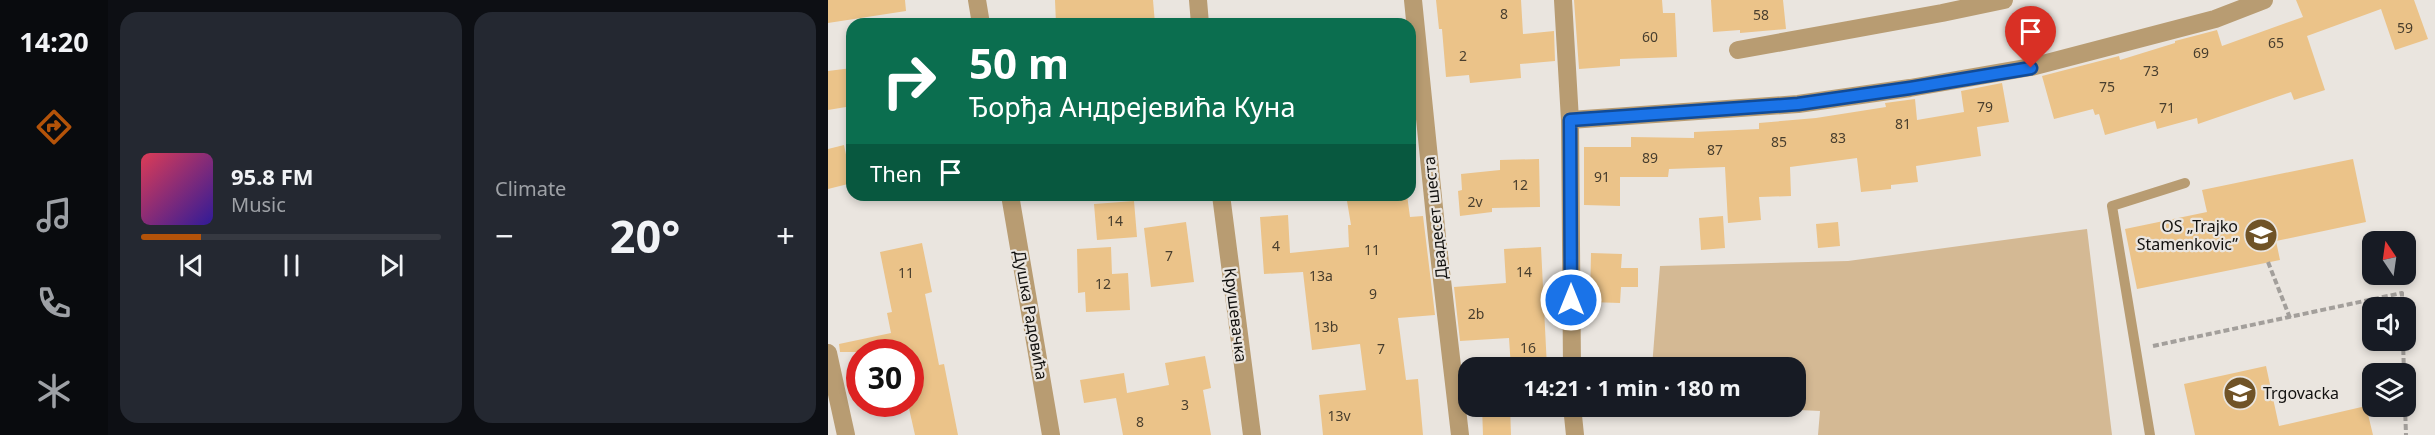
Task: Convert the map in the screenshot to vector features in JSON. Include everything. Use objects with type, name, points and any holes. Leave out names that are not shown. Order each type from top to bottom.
[{"type":"street","points":[[977,0],[980,18]]},
{"type":"street","points":[[1198,0],[1200,18]]},
{"type":"street","name":"Двадесет шеста","points":[[1413,0],[1415,18]]},
{"type":"street","points":[[1563,0],[1570,120],[1572,357]]},
{"type":"street","points":[[1738,50],[2004,0]]},
{"type":"street","points":[[1570,120],[1798,104],[2031,68],[2215,19],[2264,0]]},
{"type":"street","name":"Двадесет шеста","points":[[1416,30],[1460,435]]},
{"type":"street","name":"Душка Радовића","points":[[1011,201],[1051,435]]},
{"type":"street","name":"Крушевачка","points":[[1222,201],[1252,435]]},
{"type":"street","points":[[828,353],[846,435]]},
{"type":"street","points":[[1573,417],[1575,435]]},
{"type":"lane","points":[[2150,435],[2134,350],[2112,206],[2185,183]]},
{"type":"path","points":[[2268,262],[2290,318]]},
{"type":"path","points":[[2384,297],[2402,293],[2402,297]]},
{"type":"path","points":[[2134,350],[2362,302]]},
{"type":"path","points":[[2405,417],[2406,435]]},
{"type":"shaded area","points":[[2087,229],[2112,435],[1818,435],[1820,411],[1806,410],[1806,357],[1653,357],[1660,266],[1848,261]]},
{"type":"building","points":[[828,0],[905,0],[906,11],[846,18],[846,20],[828,23]]},
{"type":"building","points":[[1055,0],[1153,0],[1154,18],[1056,18]]},
{"type":"building","points":[[1436,0],[1521,0],[1523,34],[1554,31],[1555,61],[1520,64],[1521,78],[1470,83],[1469,75],[1446,77],[1442,29],[1439,29]]},
{"type":"building","points":[[1574,0],[1662,0],[1663,13],[1675,13],[1677,57],[1620,59],[1620,66],[1579,69]]},
{"type":"building","points":[[1711,0],[1783,0],[1786,29],[1740,33],[1740,30],[1713,32]]},
{"type":"building","points":[[2296,0],[2414,0],[2428,39],[2395,50],[2381,9],[2307,36],[2325,90],[2294,100],[2291,92],[2198,124],[2197,118],[2157,129],[2155,121],[2105,135],[2099,114],[2095,115],[2093,109],[2054,119],[2042,76],[2119,56],[2120,60],[2175,43],[2175,41],[2217,30],[2222,46],[2303,17]]},
{"type":"building","points":[[846,69],[846,107],[828,110],[828,71]]},
{"type":"building","points":[[2002,83],[2009,122],[1977,127],[1981,156],[1916,166],[1918,182],[1891,185],[1891,189],[1861,192],[1857,158],[1790,167],[1791,196],[1759,197],[1761,220],[1728,223],[1725,167],[1669,169],[1668,177],[1620,177],[1620,206],[1584,205],[1584,147],[1631,147],[1631,137],[1694,138],[1694,132],[1759,129],[1759,123],[1816,118],[1886,107],[1885,103],[1915,99],[1917,120],[1964,112],[1961,91]]},
{"type":"building","points":[[844,145],[846,184],[828,189],[828,149]]},
{"type":"building","points":[[1539,159],[1540,207],[1492,208],[1492,212],[1460,216],[1458,191],[1462,190],[1461,174],[1500,170],[1500,160]]},
{"type":"building","points":[[2353,159],[2366,222],[2276,241],[2280,260],[2137,289],[2125,229],[2207,212],[2202,190]]},
{"type":"building","points":[[1134,201],[1137,237],[1097,240],[1094,204]]},
{"type":"building","points":[[1347,201],[1408,201],[1410,217],[1423,216],[1435,315],[1398,318],[1406,380],[1418,379],[1423,435],[1323,435],[1319,395],[1366,390],[1360,344],[1312,350],[1303,272],[1264,274],[1260,217],[1288,215],[1290,253],[1349,247],[1348,225],[1351,225]]},
{"type":"building","points":[[1723,216],[1725,248],[1701,250],[1699,218]]},
{"type":"building","points":[[1186,222],[1194,282],[1151,287],[1144,228]]},
{"type":"building","points":[[1838,222],[1840,246],[1818,248],[1816,224]]},
{"type":"building","points":[[922,243],[932,292],[925,294],[939,365],[944,364],[958,435],[915,435],[911,417],[924,417],[924,339],[863,339],[891,333],[887,313],[892,312],[880,252]]},
{"type":"building","points":[[1111,247],[1112,274],[1128,273],[1130,310],[1086,312],[1085,292],[1078,293],[1077,249]]},
{"type":"building","points":[[1541,247],[1546,357],[1510,357],[1509,338],[1460,341],[1454,287],[1506,283],[1504,249]]},
{"type":"building","points":[[1591,253],[1622,254],[1621,268],[1638,268],[1638,287],[1621,287],[1620,303],[1590,302]]},
{"type":"building","points":[[846,343],[846,352],[840,352],[839,344]]},
{"type":"building","points":[[1205,356],[1211,388],[1203,390],[1211,435],[1123,435],[1116,398],[1084,403],[1080,380],[1124,373],[1127,393],[1169,385],[1165,363]]},
{"type":"building","points":[[2266,366],[2279,426],[2362,407],[2362,417],[2369,417],[2373,435],[2195,435],[2184,384]]},
{"type":"building","points":[[1482,417],[1510,417],[1511,435],[1483,435]]},
{"type":"place","name":"OS „Trajko Stamenkovic”","points":[[2261,235]]},
{"type":"place","name":"Trgovacka","points":[[2240,393]]},
{"type":"route","points":[[1571,300],[1570,120],[1798,104],[2031,68]]}]
